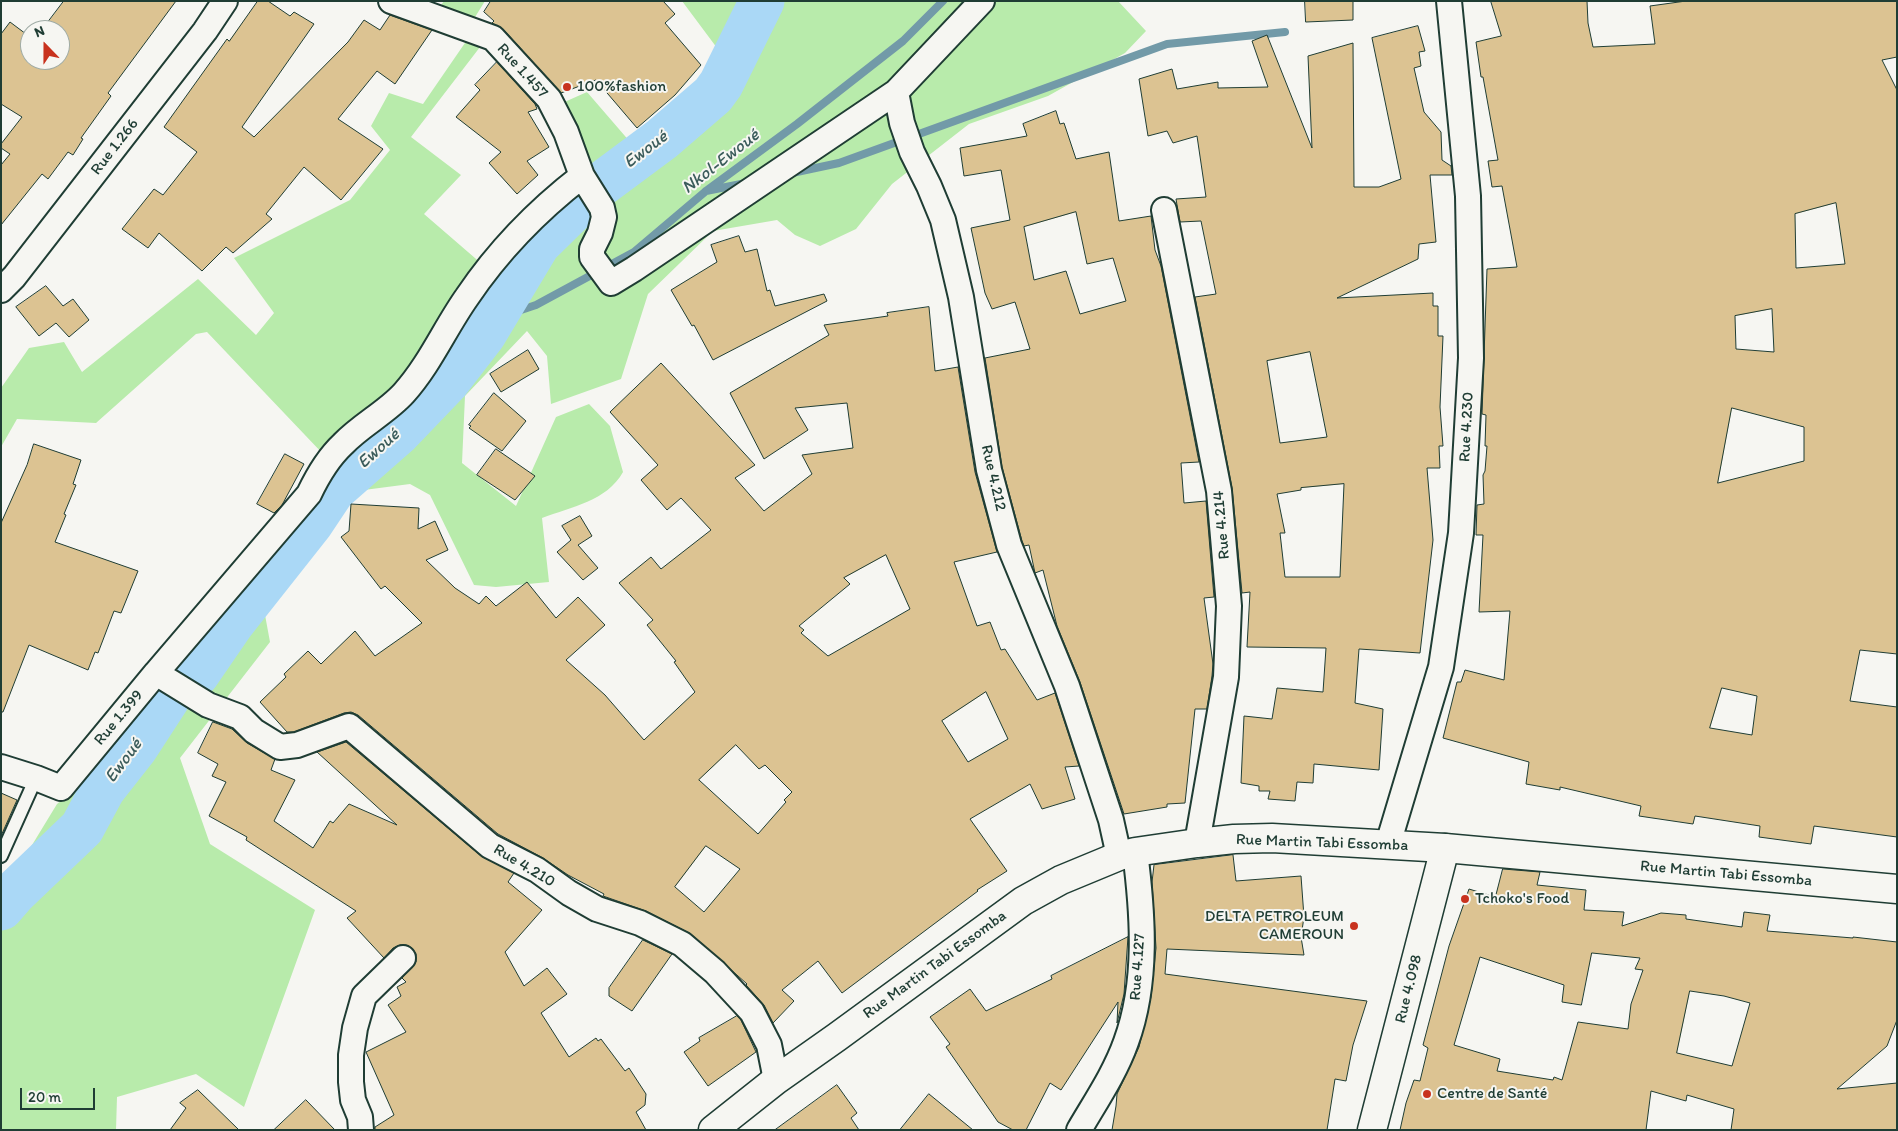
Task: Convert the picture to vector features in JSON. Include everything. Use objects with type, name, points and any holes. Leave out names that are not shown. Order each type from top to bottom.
[{"type":"main road","name":"Rue Martin Tabi Essomba","points":[[713,1130],[776,1080],[838,1037],[981,930],[1023,901],[1061,880],[1127,854],[1197,842],[1272,838],[1445,848],[1897,889]]},
{"type":"main road","name":"Rue 4.098","points":[[1372,1130],[1445,848]]},
{"type":"street","name":"Rue 1.266","points":[[1,290],[14,277],[199,39],[225,1]]},
{"type":"street","name":"Rue 1.457","points":[[391,1],[493,38],[549,99],[566,132],[582,176],[602,208],[604,217],[600,233],[592,248],[592,257],[611,283],[896,92]]},
{"type":"street","points":[[896,92],[982,1]]},
{"type":"street","name":"Rue 4.230","points":[[1388,844],[1441,667],[1461,533],[1470,358],[1468,206],[1450,1]]},
{"type":"street","name":"Rue 4.212","points":[[896,92],[902,123],[912,152],[929,186],[942,220],[961,297],[989,470],[1010,545],[1067,686],[1111,820],[1127,854]]},
{"type":"street","points":[[160,676],[309,494],[319,473],[343,444],[404,393],[433,354],[466,298],[498,254],[559,193],[582,176]]},
{"type":"street","name":"Rue 4.214","points":[[1164,210],[1220,491],[1229,606],[1226,677],[1197,842]]},
{"type":"street","name":"Rue 4.210","points":[[160,676],[208,706],[240,717],[254,732],[280,747],[297,745],[349,726],[490,846],[537,870],[569,894],[597,908],[640,923],[682,944],[715,972],[752,1012],[769,1045],[776,1080]]},
{"type":"street","name":"Rue 1.399","points":[[1,767],[61,788],[160,676]]},
{"type":"street","name":"Rue 4.127","points":[[1079,1130],[1113,1071],[1126,1042],[1138,1000],[1142,934],[1127,854]]},
{"type":"street","points":[[361,1130],[360,1117],[353,1100],[351,1082],[351,1055],[355,1028],[364,996],[404,958]]},
{"type":"lane","points":[[1,856],[36,778]]},
{"type":"green space","points":[[444,1],[485,1],[472,22],[490,34],[411,137],[461,175],[424,214],[490,271],[593,177],[560,104],[587,92],[631,143],[701,82],[712,69],[720,52],[682,1],[1118,1],[1146,31],[1125,53],[1048,96],[969,124],[892,184],[856,229],[820,246],[795,235],[777,220],[713,231],[648,294],[621,379],[551,404],[547,356],[527,331],[465,396],[462,463],[516,506],[556,417],[589,404],[610,426],[623,472],[608,490],[598,496],[587,502],[542,518],[549,582],[496,587],[474,585],[430,495],[410,484],[341,493],[298,551],[263,604],[270,642],[180,758],[210,844],[315,910],[244,1107],[196,1074],[117,1097],[116,1130],[1,1130],[1,896],[57,804],[81,784],[89,769],[324,455],[207,332],[196,334],[96,423],[17,419],[1,447],[1,388],[29,348],[64,342],[82,372],[198,279],[256,335],[274,313],[234,258],[350,200],[390,150],[371,126],[389,93],[423,104],[467,40],[439,8]]},
{"type":"building","points":[[64,1],[176,1],[108,93],[111,96],[81,138],[83,139],[73,155],[68,152],[48,179],[42,174],[1,225],[1,165],[10,154],[1,148],[1,144],[22,117],[1,104],[1,34],[10,22],[20,30],[20,70],[70,70],[70,20],[50,20]]},
{"type":"building","points":[[258,1],[268,1],[290,16],[294,12],[314,24],[242,127],[254,137],[348,42],[364,20],[380,30],[390,15],[432,30],[395,84],[377,71],[338,119],[383,149],[341,200],[304,167],[266,214],[272,219],[233,253],[226,247],[202,271],[159,233],[148,248],[122,229],[154,189],[163,195],[197,152],[164,127],[227,39],[229,41]]},
{"type":"building","points":[[491,1],[663,1],[675,14],[665,23],[701,65],[675,95],[637,128],[596,80],[561,93],[503,29],[492,23],[494,21],[484,12]]},
{"type":"building","points":[[1305,1],[1353,1],[1353,20],[1306,22]]},
{"type":"building","points":[[1491,1],[1587,1],[1588,23],[1593,47],[1655,44],[1650,6],[1686,1],[1897,1],[1897,57],[1882,60],[1897,90],[1897,654],[1860,650],[1850,701],[1897,707],[1897,837],[1814,826],[1811,844],[1759,837],[1760,826],[1695,816],[1693,824],[1639,816],[1641,806],[1560,787],[1560,790],[1526,784],[1529,762],[1443,738],[1457,682],[1461,682],[1465,670],[1504,680],[1510,611],[1479,612],[1483,535],[1476,535],[1477,505],[1484,504],[1483,475],[1487,446],[1485,446],[1486,415],[1482,414],[1487,269],[1517,267],[1502,186],[1492,187],[1488,161],[1498,160],[1476,42],[1501,36]],"holes":[[[1836,203],[1845,264],[1796,268],[1795,214]],[[1772,309],[1774,352],[1736,349],[1735,316]],[[1732,408],[1804,427],[1804,461],[1718,483]],[[1722,688],[1757,696],[1752,735],[1710,728]]]},
{"type":"building","points":[[1418,26],[1425,51],[1419,52],[1421,66],[1414,68],[1424,112],[1441,132],[1442,160],[1451,166],[1452,175],[1430,175],[1436,242],[1419,244],[1418,259],[1337,298],[1433,293],[1433,306],[1438,306],[1438,336],[1443,336],[1440,407],[1443,446],[1439,446],[1440,468],[1427,468],[1433,540],[1420,653],[1359,649],[1355,703],[1383,709],[1379,770],[1314,764],[1313,783],[1297,782],[1295,801],[1268,799],[1270,791],[1259,791],[1259,786],[1241,783],[1244,716],[1272,719],[1277,688],[1323,692],[1326,648],[1247,647],[1250,592],[1242,593],[1232,488],[1195,297],[1216,294],[1201,221],[1180,222],[1176,199],[1206,197],[1197,136],[1173,143],[1167,131],[1148,136],[1139,79],[1172,69],[1177,89],[1218,82],[1218,88],[1268,87],[1252,41],[1267,35],[1312,148],[1308,56],[1353,43],[1354,187],[1379,187],[1401,179],[1372,38]],"holes":[[[1310,352],[1327,437],[1280,443],[1267,361]],[[1344,484],[1340,577],[1285,577],[1280,533],[1285,533],[1277,494],[1301,490],[1301,488]]]},
{"type":"building","points":[[497,62],[535,104],[537,109],[528,112],[549,147],[527,161],[538,175],[517,194],[489,163],[501,152],[456,117],[480,90],[475,85]]},
{"type":"building","points":[[1056,111],[1060,124],[1064,123],[1076,159],[1109,152],[1119,221],[1151,216],[1155,250],[1161,266],[1199,462],[1181,463],[1184,503],[1206,501],[1214,597],[1204,598],[1213,664],[1212,676],[1207,709],[1195,709],[1185,803],[1167,804],[1167,807],[1124,814],[1080,682],[1057,626],[1043,570],[1035,573],[1029,545],[1024,546],[1022,541],[1002,467],[985,358],[1030,349],[1015,302],[992,309],[985,293],[971,228],[1010,220],[1001,170],[964,176],[960,148],[1027,136],[1023,124]],"holes":[[[1076,212],[1087,264],[1113,258],[1126,301],[1080,314],[1066,271],[1034,280],[1024,227]]]},
{"type":"building","points":[[739,236],[745,252],[757,249],[767,291],[770,290],[775,306],[824,294],[827,301],[713,360],[694,325],[692,326],[671,290],[717,262],[711,245]]},
{"type":"building","points":[[46,286],[63,306],[73,299],[89,320],[69,337],[56,323],[39,336],[16,307]]},
{"type":"building","points":[[929,307],[935,371],[958,367],[975,472],[997,552],[954,562],[977,626],[990,622],[1001,650],[1005,649],[1037,700],[1055,693],[1079,766],[1065,767],[1075,799],[1042,809],[1030,784],[970,819],[1007,871],[977,890],[842,993],[818,961],[782,990],[794,1001],[773,1023],[764,1005],[747,984],[691,934],[646,911],[603,896],[604,894],[498,834],[358,715],[351,712],[344,713],[294,732],[287,732],[260,702],[286,677],[284,674],[308,651],[321,664],[355,631],[375,656],[422,623],[385,586],[381,589],[341,537],[349,531],[351,504],[419,508],[418,529],[435,521],[448,550],[426,560],[455,588],[479,604],[486,596],[496,606],[527,582],[556,618],[578,597],[605,625],[566,660],[605,695],[644,740],[695,692],[674,662],[676,661],[647,625],[653,620],[619,583],[651,557],[661,569],[711,530],[681,498],[667,510],[641,480],[658,465],[610,412],[661,363],[755,465],[735,478],[764,511],[812,474],[802,455],[853,448],[847,403],[795,408],[808,430],[764,459],[730,393],[829,335],[824,325],[888,316],[887,313]],"holes":[[[886,555],[910,609],[828,656],[801,633],[804,630],[799,626],[850,584],[844,578]],[[986,692],[1008,739],[968,762],[942,721]],[[736,745],[759,769],[765,765],[792,792],[784,800],[786,802],[758,834],[699,780]],[[706,846],[740,869],[704,912],[675,887]]]},
{"type":"building","points":[[528,350],[539,369],[501,392],[490,374]]},
{"type":"building","points":[[494,393],[526,421],[502,451],[469,428],[471,426],[469,425]]},
{"type":"building","points":[[34,444],[81,460],[73,484],[76,485],[55,542],[138,571],[121,613],[114,611],[98,653],[95,652],[88,670],[29,645],[3,712],[1,712],[1,523],[27,465]]},
{"type":"building","points":[[496,449],[535,476],[515,500],[477,475]]},
{"type":"building","points":[[285,454],[304,464],[282,505],[274,513],[257,504]]},
{"type":"building","points":[[580,516],[592,536],[578,545],[598,568],[583,580],[557,552],[571,540],[562,526]]},
{"type":"building","points":[[213,722],[232,729],[247,743],[275,759],[271,770],[295,780],[274,821],[313,848],[330,821],[333,823],[349,804],[397,825],[317,752],[346,742],[481,856],[514,873],[508,882],[542,910],[505,952],[524,986],[547,968],[567,994],[541,1013],[569,1057],[596,1038],[598,1041],[601,1039],[625,1071],[629,1068],[646,1094],[645,1105],[636,1112],[646,1130],[375,1130],[375,1127],[394,1115],[366,1052],[406,1032],[388,1005],[401,996],[397,987],[406,982],[402,978],[416,962],[416,954],[412,948],[400,945],[393,948],[384,958],[347,918],[356,911],[246,840],[247,837],[209,816],[226,782],[212,776],[218,764],[198,753]]},
{"type":"building","points":[[1,793],[17,800],[1,836]]},
{"type":"building","points":[[1233,855],[1236,881],[1301,876],[1304,917],[1301,937],[1304,955],[1167,949],[1165,974],[1367,1001],[1353,1045],[1346,1081],[1335,1079],[1327,1130],[1112,1130],[1117,1094],[1139,1047],[1151,997],[1156,948],[1152,882],[1154,865]]},
{"type":"building","points":[[1503,869],[1540,872],[1537,885],[1586,890],[1584,910],[1624,912],[1622,926],[1661,913],[1686,915],[1686,919],[1742,927],[1744,912],[1770,915],[1767,931],[1897,942],[1897,1020],[1887,1046],[1837,1089],[1897,1083],[1897,1130],[1731,1130],[1734,1109],[1687,1095],[1686,1101],[1651,1091],[1646,1130],[1400,1130],[1406,1103],[1414,1080],[1420,1081],[1428,1048],[1423,1045],[1449,946],[1469,889],[1495,897]],"holes":[[[1592,953],[1640,958],[1635,969],[1643,970],[1631,1004],[1628,1029],[1578,1022],[1562,1080],[1554,1077],[1553,1080],[1497,1071],[1500,1059],[1454,1045],[1480,957],[1564,985],[1562,1002],[1581,1005]],[[1690,991],[1724,996],[1750,1003],[1732,1066],[1677,1053]]]},
{"type":"building","points":[[1128,937],[1124,994],[1117,1023],[1118,1002],[1061,1090],[1050,1083],[1026,1130],[1013,1130],[998,1122],[946,1047],[950,1044],[930,1017],[970,989],[986,1011],[1052,979],[1051,976]]},
{"type":"building","points":[[643,940],[672,954],[632,1011],[609,996],[609,988]]},
{"type":"building","points":[[737,1016],[741,1020],[756,1052],[708,1086],[684,1052],[700,1041],[699,1038]]},
{"type":"building","points":[[837,1085],[857,1113],[851,1118],[859,1130],[775,1130]]},
{"type":"building","points":[[198,1090],[239,1130],[170,1130],[186,1108],[180,1103]]},
{"type":"building","points":[[929,1094],[973,1130],[900,1130]]},
{"type":"building","points":[[306,1100],[335,1130],[274,1130]]},
{"type":"waterway","name":"Ewoué","points":[[1,908],[14,893],[82,828],[103,789],[136,747],[173,690],[197,674],[232,623],[311,523],[333,490],[399,432],[447,382],[484,334],[538,244],[592,191],[662,139],[713,95],[721,84],[762,1]]},
{"type":"waterway","name":"Nkol-Ewoué","points":[[499,309],[518,311],[536,305],[634,252],[706,191],[797,124],[903,41],[943,1]]},
{"type":"waterway","points":[[792,173],[839,163],[1167,44],[1285,32]]},
{"type":"waterway","points":[[706,191],[746,183]]},
{"type":"place","name":"100%fashion","points":[[567,87]]},
{"type":"place","name":"Tchoko's Food","points":[[1465,899]]},
{"type":"place","name":"DELTA PETROLEUM CAMEROUN","points":[[1354,926]]},
{"type":"place","name":"Centre de Santé","points":[[1427,1094]]}]
